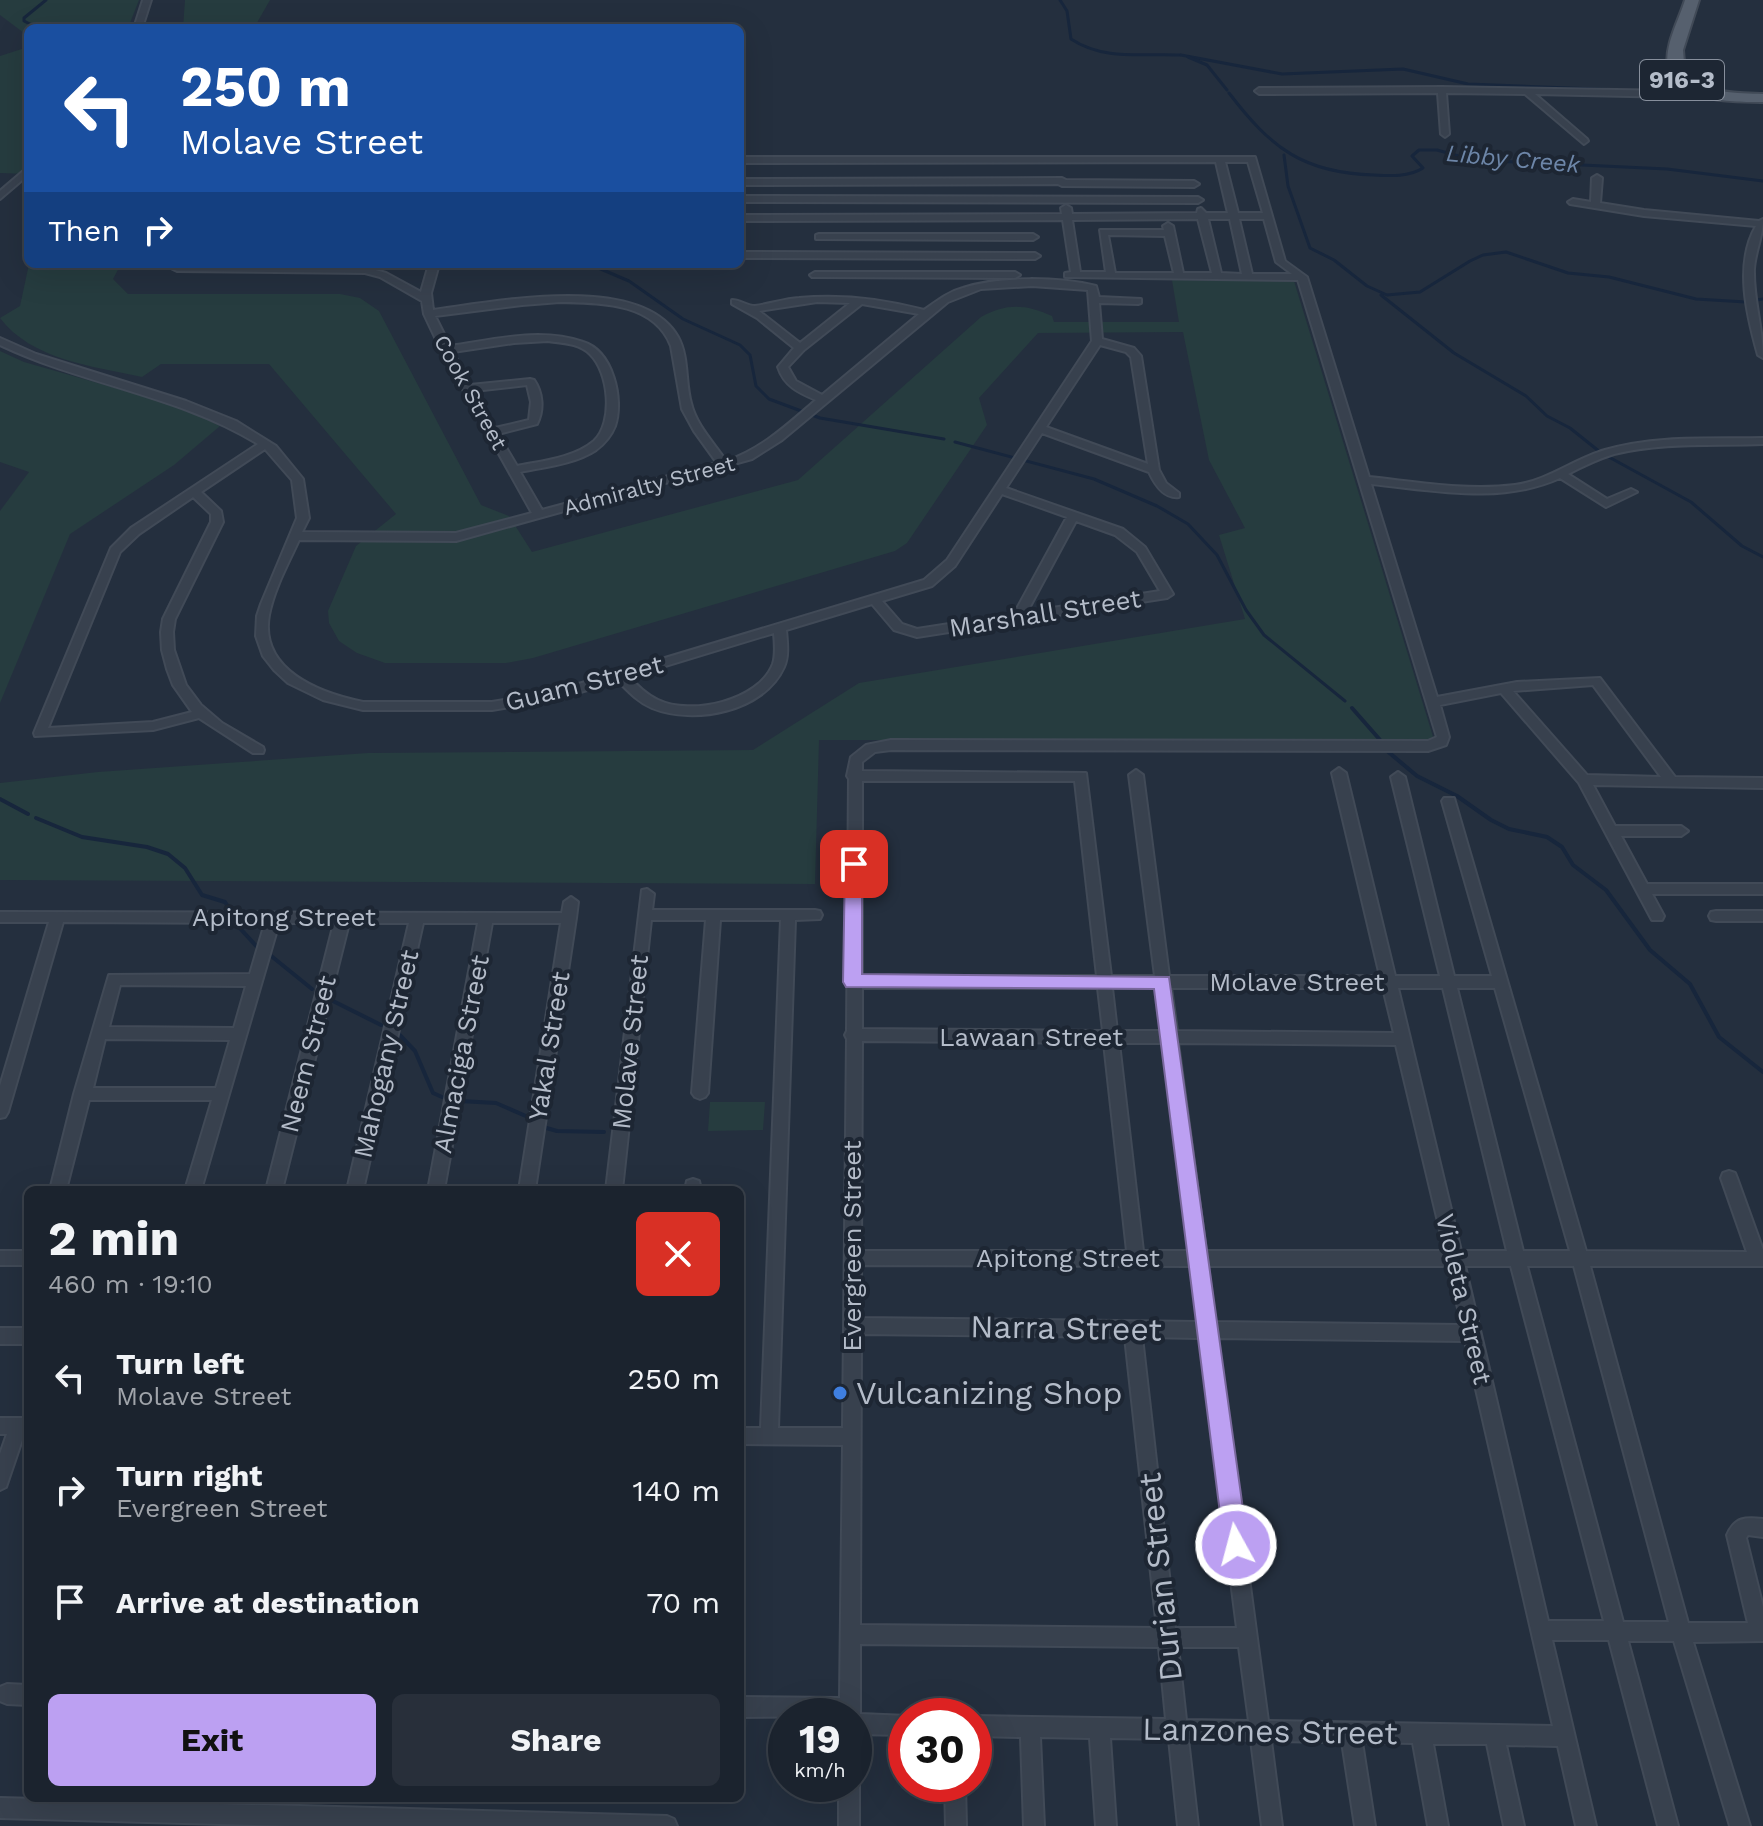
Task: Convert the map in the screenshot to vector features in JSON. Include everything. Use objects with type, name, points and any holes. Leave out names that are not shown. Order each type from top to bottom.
[{"type":"main road","name":"916-3","points":[[1692,0],[1681,33],[1675,67],[1683,81],[1704,92],[1727,97],[1763,98]]},
{"type":"street","points":[[139,24],[147,0]]},
{"type":"street","points":[[1442,90],[1445,134]]},
{"type":"street","points":[[1259,91],[1704,92]]},
{"type":"street","points":[[1528,92],[1584,141]]},
{"type":"street","points":[[937,159],[938,182]]},
{"type":"street","points":[[968,159],[969,182]]},
{"type":"street","points":[[998,159],[1000,181]]},
{"type":"street","points":[[1029,159],[1031,181]]},
{"type":"street","points":[[1057,159],[1076,275]]},
{"type":"street","points":[[1190,159],[1217,276]]},
{"type":"street","points":[[1220,159],[1248,277]]},
{"type":"street","points":[[744,160],[1252,159],[1281,262],[1302,277],[1443,737],[1435,745],[891,745],[863,751],[856,760],[854,776],[1081,776],[1136,1258]]},
{"type":"street","points":[[784,182],[785,160]]},
{"type":"street","points":[[814,182],[815,160]]},
{"type":"street","points":[[845,182],[846,160]]},
{"type":"street","points":[[875,160],[876,218]]},
{"type":"street","points":[[908,160],[909,182]]},
{"type":"street","points":[[0,196],[24,174]]},
{"type":"street","points":[[1595,205],[1597,178]]},
{"type":"street","points":[[744,182],[1194,184]]},
{"type":"street","points":[[744,199],[1198,200]]},
{"type":"street","points":[[1573,202],[1762,223],[1750,280],[1763,355]]},
{"type":"street","points":[[744,218],[1268,216]]},
{"type":"street","points":[[744,255],[1035,261],[1031,217]]},
{"type":"street","points":[[1166,217],[1179,276]]},
{"type":"street","points":[[818,256],[820,218]]},
{"type":"street","points":[[1111,275],[1103,232],[1169,233]]},
{"type":"street","points":[[819,237],[1033,237]]},
{"type":"street","points":[[368,268],[426,299]]},
{"type":"street","name":"Cook Street","points":[[433,268],[426,299],[429,314],[467,389],[539,515]]},
{"type":"street","points":[[815,275],[1302,277]]},
{"type":"street","name":"Admiralty Street","points":[[296,536],[447,538],[724,465],[763,449],[926,313],[951,296],[973,288],[999,285],[1091,287],[1095,300]]},
{"type":"street","points":[[429,314],[568,299],[622,304],[652,315],[674,339],[687,409],[724,465]]},
{"type":"street","points":[[1138,301],[1095,300],[1097,341],[1130,350],[1136,356],[1154,470],[1161,485],[1175,495]]},
{"type":"street","points":[[753,309],[791,301],[858,302],[926,313]]},
{"type":"street","points":[[735,302],[753,309],[761,319],[800,348]]},
{"type":"street","points":[[822,399],[791,384],[784,375],[783,367],[800,348],[858,302]]},
{"type":"street","points":[[446,350],[550,339],[590,348],[603,364],[613,405],[607,436],[591,450],[515,470]]},
{"type":"street","name":"Guam Street","points":[[0,341],[48,362],[194,406],[220,417],[265,444],[285,463],[303,494],[303,518],[269,598],[262,635],[272,657],[302,688],[323,698],[363,706],[492,706],[538,699],[620,676],[928,583],[941,574],[1001,490],[1097,341]]},
{"type":"street","points":[[467,389],[524,381],[534,386],[536,419],[491,432]]},
{"type":"street","points":[[1041,429],[1154,470]]},
{"type":"street","points":[[1365,480],[1499,489],[1532,485],[1606,453],[1632,448],[1763,441]]},
{"type":"street","points":[[199,714],[153,726],[40,733],[115,551],[135,531],[265,444]]},
{"type":"street","points":[[1560,473],[1606,504],[1631,492]]},
{"type":"street","name":"Marshall Street","points":[[876,601],[895,626],[908,633],[1167,594],[1132,541],[1119,532],[1001,490]]},
{"type":"street","points":[[194,492],[217,513],[217,522],[169,619],[165,634],[166,649],[179,687],[199,714],[258,750]]},
{"type":"street","points":[[1018,617],[1074,515]]},
{"type":"street","points":[[620,676],[646,700],[658,706],[688,710],[726,705],[761,687],[777,670],[781,656],[780,629]]},
{"type":"street","points":[[1433,702],[1503,688],[1596,681],[1671,781]]},
{"type":"street","points":[[1503,688],[1584,780],[1657,916]]},
{"type":"street","name":"Violeta Street","points":[[1339,773],[1586,1826]]},
{"type":"street","points":[[1136,775],[1272,1826]]},
{"type":"street","name":"Evergreen Street","points":[[851,1698],[854,776]]},
{"type":"street","points":[[1398,777],[1517,1259],[1668,1826]]},
{"type":"street","points":[[1584,780],[1763,783]]},
{"type":"street","points":[[1449,801],[1580,1259],[1681,1632],[1740,1826]]},
{"type":"street","points":[[1611,831],[1681,831]]},
{"type":"street","points":[[1642,889],[1763,889]]},
{"type":"street","name":"Molave Street","points":[[614,1186],[647,894]]},
{"type":"street","name":"Apitong Street","points":[[0,917],[486,918],[570,910]]},
{"type":"street","name":"Yakal Street","points":[[528,1186],[570,910]]},
{"type":"street","points":[[645,915],[815,915]]},
{"type":"street","points":[[700,1093],[713,915]]},
{"type":"street","points":[[769,1436],[788,915]]},
{"type":"street","points":[[1716,916],[1763,916]]},
{"type":"street","points":[[0,1112],[58,917]]},
{"type":"street","points":[[194,1186],[274,917]]},
{"type":"street","name":"Neem Street","points":[[275,1186],[343,917]]},
{"type":"street","name":"Mahogany Street","points":[[356,1186],[417,917]]},
{"type":"street","name":"Almaciga Street","points":[[437,1186],[486,918]]},
{"type":"street","points":[[59,1186],[114,979],[255,980]]},
{"type":"street","name":"Molave Street","points":[[853,982],[1501,982]]},
{"type":"street","points":[[99,1033],[240,1034]]},
{"type":"street","name":"Lawaan Street","points":[[852,1035],[1402,1039]]},
{"type":"street","points":[[82,1094],[222,1094]]},
{"type":"street","points":[[1729,1178],[1761,1259]]},
{"type":"street","points":[[0,1258],[24,1258]]},
{"type":"street","name":"Apitong Street","points":[[852,1258],[1761,1259]]},
{"type":"street","name":"Narra Street","points":[[853,1326],[1472,1333]]},
{"type":"street","name":"Durian Street","points":[[1133,1329],[1188,1826]]},
{"type":"street","points":[[0,1336],[24,1336]]},
{"type":"street","points":[[0,1481],[15,1426]]},
{"type":"street","points":[[744,1436],[852,1437]]},
{"type":"street","points":[[1541,1630],[1761,1635],[1736,1535],[1744,1526],[1763,1528]]},
{"type":"street","points":[[851,1634],[1248,1638]]},
{"type":"street","points":[[7,1694],[24,1695]]},
{"type":"street","points":[[744,1707],[768,1709]]},
{"type":"street","name":"Lanzones Street","points":[[992,1727],[1566,1736]]},
{"type":"street","points":[[1030,1728],[1034,1826]]},
{"type":"street","points":[[1099,1728],[1106,1826]]},
{"type":"street","points":[[1351,1734],[1365,1826]]},
{"type":"street","points":[[1421,1734],[1438,1826]]},
{"type":"street","points":[[1495,1737],[1514,1826]]},
{"type":"street","points":[[849,1802],[849,1826]]},
{"type":"street","points":[[955,1802],[956,1826]]},
{"type":"street","points":[[0,1808],[667,1826]]},
{"type":"green space","points":[[0,0],[139,0],[130,24],[24,24],[24,33],[0,15]]},
{"type":"green space","points":[[185,0],[270,0],[256,24],[183,24]]},
{"type":"green space","points":[[24,48],[24,174],[0,173],[0,56]]},
{"type":"green space","points":[[28,268],[119,268],[113,279],[128,294],[340,294],[360,298],[379,311],[481,505],[509,516],[532,552],[798,480],[981,317],[999,309],[1033,309],[1052,316],[1054,322],[1179,322],[1172,280],[1294,281],[1434,740],[819,740],[815,884],[0,880],[0,783],[98,772],[368,753],[753,750],[859,683],[1245,619],[1219,535],[1245,528],[1209,460],[1183,332],[1038,333],[979,398],[987,425],[907,543],[895,551],[533,658],[506,663],[385,663],[357,653],[339,641],[329,623],[328,611],[356,546],[396,514],[269,364],[161,364],[142,377],[84,365],[46,352],[13,332],[0,318],[20,306]]},
{"type":"green space","points":[[0,351],[24,362],[154,399],[220,426],[174,465],[70,534],[0,703],[0,511],[29,472],[0,462]]},
{"type":"green space","points":[[710,1102],[765,1102],[763,1130],[708,1131]]},
{"type":"waterway","points":[[30,24],[24,18],[46,0]]},
{"type":"waterway","name":"Libby Creek","points":[[1060,0],[1067,11],[1071,39],[1084,46],[1110,53],[1180,55]]},
{"type":"waterway","points":[[1181,55],[1282,74],[1403,69],[1468,84],[1620,90]]},
{"type":"waterway","name":"Libby Creek","points":[[1188,57],[1207,65],[1227,90]]},
{"type":"waterway","name":"Libby Creek","points":[[1229,93],[1259,129],[1291,154],[1308,163],[1349,173],[1393,176],[1412,173],[1423,168],[1412,156],[1419,150],[1437,150],[1473,160],[1667,169],[1763,181]]},
{"type":"waterway","points":[[1284,155],[1288,186],[1310,248],[1334,260],[1367,286],[1387,295],[1420,292],[1470,261],[1483,255],[1506,252],[1568,273],[1609,277],[1696,299],[1746,302]]},
{"type":"waterway","points":[[598,268],[629,281],[683,319],[740,345],[750,355],[756,386],[769,399],[820,418],[944,439]]},
{"type":"waterway","points":[[1381,295],[1454,353],[1526,396],[1547,416],[1570,428],[1600,452]]},
{"type":"waterway","points":[[1757,300],[1763,299]]},
{"type":"waterway","points":[[955,442],[1094,479],[1157,506],[1188,524],[1217,555],[1246,610],[1264,635],[1345,701]]},
{"type":"waterway","points":[[1607,456],[1691,502],[1742,546],[1763,557]]},
{"type":"waterway","points":[[1352,708],[1381,741]]},
{"type":"waterway","points":[[1386,750],[1417,776],[1457,796],[1491,820],[1509,829],[1547,837],[1562,847],[1573,865],[1606,890],[1650,950],[1690,984],[1719,1037],[1763,1072]]},
{"type":"waterway","points":[[0,799],[28,814]]},
{"type":"waterway","points":[[36,818],[82,837],[147,847],[168,854],[185,868],[202,895],[225,902],[233,914]]},
{"type":"waterway","points":[[236,924],[258,948]]},
{"type":"waterway","points":[[270,955],[312,989]]},
{"type":"waterway","points":[[329,999],[381,1025]]},
{"type":"waterway","points":[[395,1030],[415,1051],[433,1093],[442,1097]]},
{"type":"waterway","points":[[460,1101],[496,1103],[528,1117]]},
{"type":"waterway","points":[[543,1127],[557,1131],[604,1132]]},
{"type":"place","name":"Vulcanizing Shop","points":[[840,1393]]},
{"type":"route","points":[[854,864],[853,982],[1163,982],[1236,1545]]}]
